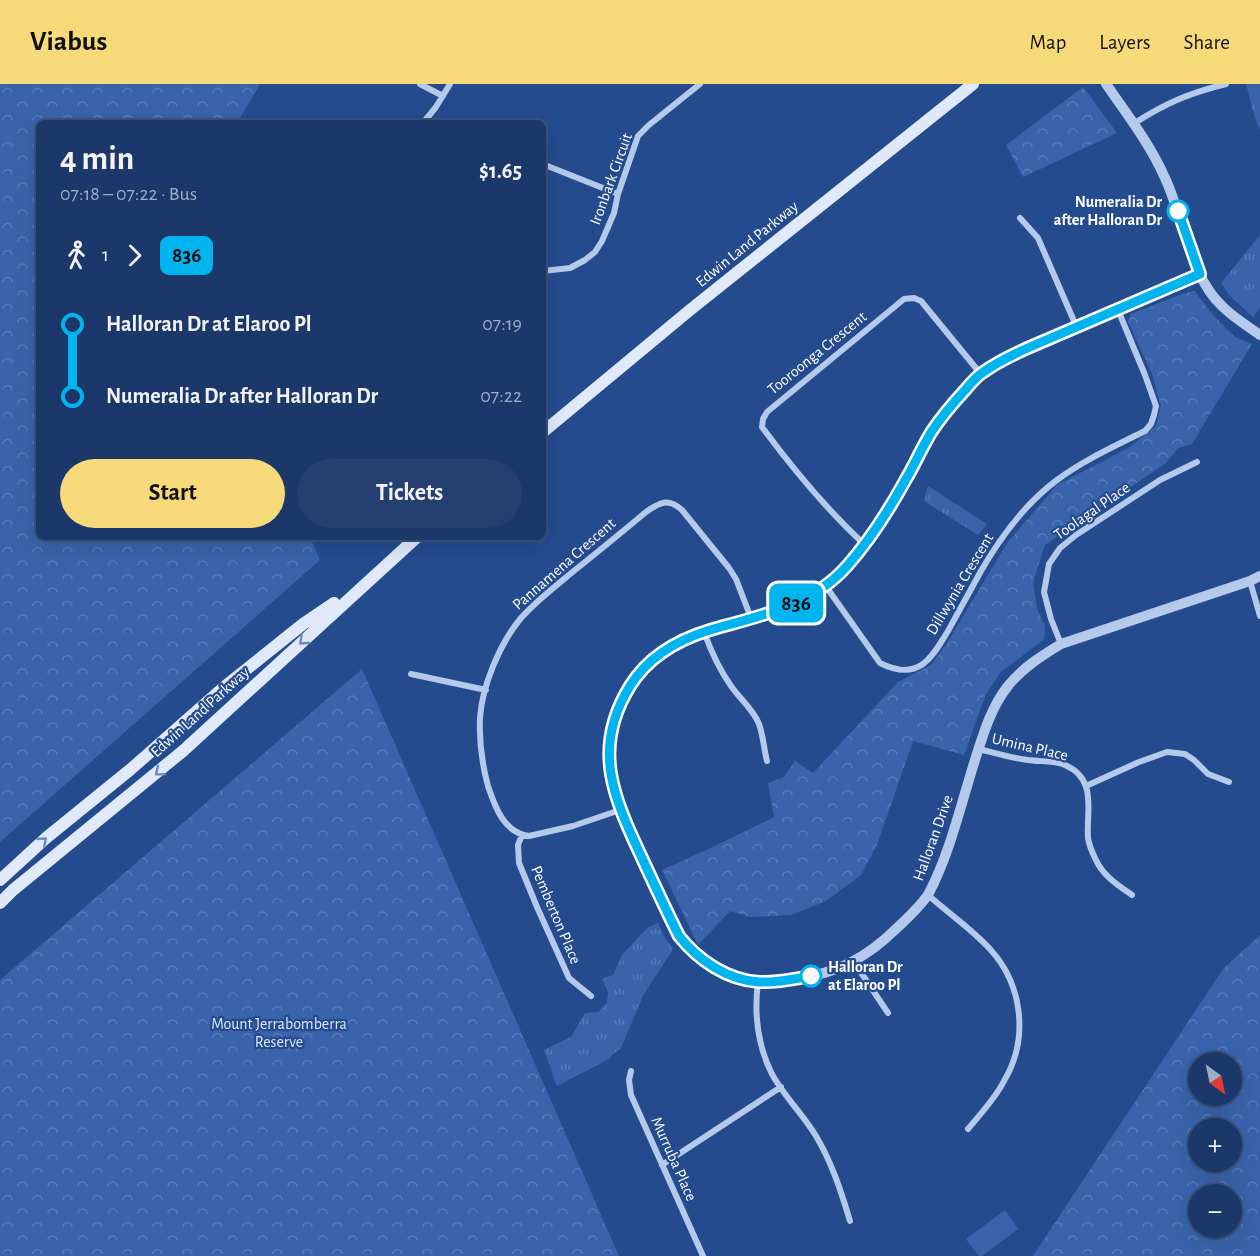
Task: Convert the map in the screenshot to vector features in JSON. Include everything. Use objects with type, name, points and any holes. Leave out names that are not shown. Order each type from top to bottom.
[{"type":"main road","name":"Edwin Land Parkway","points":[[546,430],[690,310],[973,84]]},
{"type":"main road","name":"Edwin Land Parkway","points":[[0,880],[46,838],[131,769],[224,688],[303,624],[343,597],[412,540]]},
{"type":"main road","name":"Edwin Land Parkway","points":[[0,903],[183,751],[413,540]]},
{"type":"street","points":[[420,84],[442,96]]},
{"type":"street","points":[[425,120],[450,84]]},
{"type":"street","name":"Ironbark Circuit","points":[[546,270],[570,268],[595,252],[614,213],[618,194],[638,136],[649,124],[700,84]]},
{"type":"street","points":[[1106,84],[1153,153],[1174,198],[1200,274],[1206,285],[1223,307],[1260,335]]},
{"type":"street","points":[[1133,124],[1186,95],[1226,84]]},
{"type":"street","points":[[546,165],[618,194]]},
{"type":"street","points":[[1020,218],[1038,238],[1077,328]]},
{"type":"street","name":"Halloran Drive","points":[[1200,274],[1010,356],[980,374],[957,398],[932,432],[885,517],[845,568],[804,599],[779,610],[704,632],[673,645],[662,651],[634,680],[617,711],[610,732],[608,748],[610,771],[620,810],[679,936],[688,948],[713,967],[733,976],[758,982],[795,979],[826,973],[854,962],[900,926],[928,895],[944,860],[994,707],[1016,677],[1061,644],[1255,579]]},
{"type":"street","name":"Tooroonga Crescent","points":[[865,545],[816,496],[762,427],[767,412],[904,299],[914,298],[921,301],[980,374]]},
{"type":"street","name":"Dillwynia Crescent","points":[[825,585],[880,663],[899,671],[924,664],[940,645],[1002,538],[1032,502],[1056,481],[1086,462],[1145,431],[1150,424],[1155,406],[1145,375],[1118,310]]},
{"type":"street","name":"Toolagal Place","points":[[1061,644],[1044,592],[1049,564],[1059,548],[1076,534],[1160,480],[1197,462]]},
{"type":"street","name":"Pannamena Crescent","points":[[522,835],[506,825],[489,789],[481,751],[480,727],[481,708],[495,661],[519,620],[529,609],[646,512],[666,502],[682,510],[729,568],[736,579],[751,618]]},
{"type":"street","points":[[1255,579],[1260,616]]},
{"type":"street","points":[[704,632],[719,668],[732,689],[746,702],[758,723],[766,761]]},
{"type":"street","points":[[411,674],[486,690]]},
{"type":"street","name":"Umina Place","points":[[979,749],[1029,761],[1065,765],[1078,774],[1086,786]]},
{"type":"street","points":[[1132,895],[1112,881],[1097,863],[1088,839],[1089,808],[1086,786],[1167,752],[1185,754],[1208,774],[1229,782]]},
{"type":"street","points":[[522,835],[529,836],[573,826],[620,810]]},
{"type":"street","name":"Pemberton Place","points":[[522,835],[518,845],[519,863],[537,907],[569,978],[591,996]]},
{"type":"street","points":[[928,895],[985,943],[996,956],[1009,978],[1018,1005],[1018,1046],[1011,1067],[999,1091],[968,1129]]},
{"type":"street","points":[[854,962],[888,1013]]},
{"type":"street","points":[[758,982],[756,1021],[759,1039],[771,1072],[810,1127],[827,1157],[850,1221]]},
{"type":"street","name":"Murruba Place","points":[[631,1071],[630,1095],[703,1256]]},
{"type":"street","points":[[662,1165],[781,1088]]},
{"type":"green space","points":[[0,84],[260,84],[239,120],[36,120],[36,540],[311,540],[320,560],[0,842]]},
{"type":"green space","points":[[1246,84],[1260,84],[1260,130],[1254,115]]},
{"type":"green space","points":[[1083,87],[1117,133],[1023,177],[1006,145]]},
{"type":"green space","points":[[1260,235],[1260,307],[1253,317],[1231,297],[1221,283]]},
{"type":"green space","points":[[1194,291],[1235,337],[1252,344],[1192,444],[1178,448],[1166,463],[1045,545],[1033,582],[1037,609],[1045,626],[1044,639],[1000,673],[985,696],[964,755],[913,741],[877,845],[861,875],[826,901],[791,915],[750,917],[730,911],[698,945],[662,870],[774,817],[768,783],[784,777],[795,761],[813,773],[898,682],[931,665],[947,643],[1007,543],[1057,485],[1130,447],[1156,426],[1161,406],[1152,374],[1128,322],[1131,314]]},
{"type":"green space","points":[[928,486],[987,524],[978,535],[924,501]]},
{"type":"green space","name":"Mount Jerrabomberra Reserve","points":[[362,669],[619,1256],[0,1256],[0,980]]},
{"type":"green space","points":[[658,923],[673,949],[643,996],[621,1048],[611,1058],[557,1086],[544,1050],[571,1037],[585,1013],[598,1012],[607,1003],[608,992],[602,979],[613,975],[622,955],[647,928]]},
{"type":"green space","points":[[1260,935],[1260,1256],[1033,1256],[1223,969]]},
{"type":"green space","points":[[1005,1210],[1018,1229],[979,1256],[966,1239]]},
{"type":"bus line","name":"836","points":[[811,976],[758,982],[733,976],[703,960],[688,948],[679,936],[620,810],[613,788],[608,748],[610,732],[624,696],[634,680],[662,651],[704,632],[779,610],[804,599],[845,568],[885,517],[941,418],[980,374],[1010,356],[1200,274],[1178,211]]},
{"type":"place","name":"Numeralia Dr after Halloran Dr","points":[[1178,211]]},
{"type":"place","name":"Halloran Dr at Elaroo Pl","points":[[811,976]]}]
